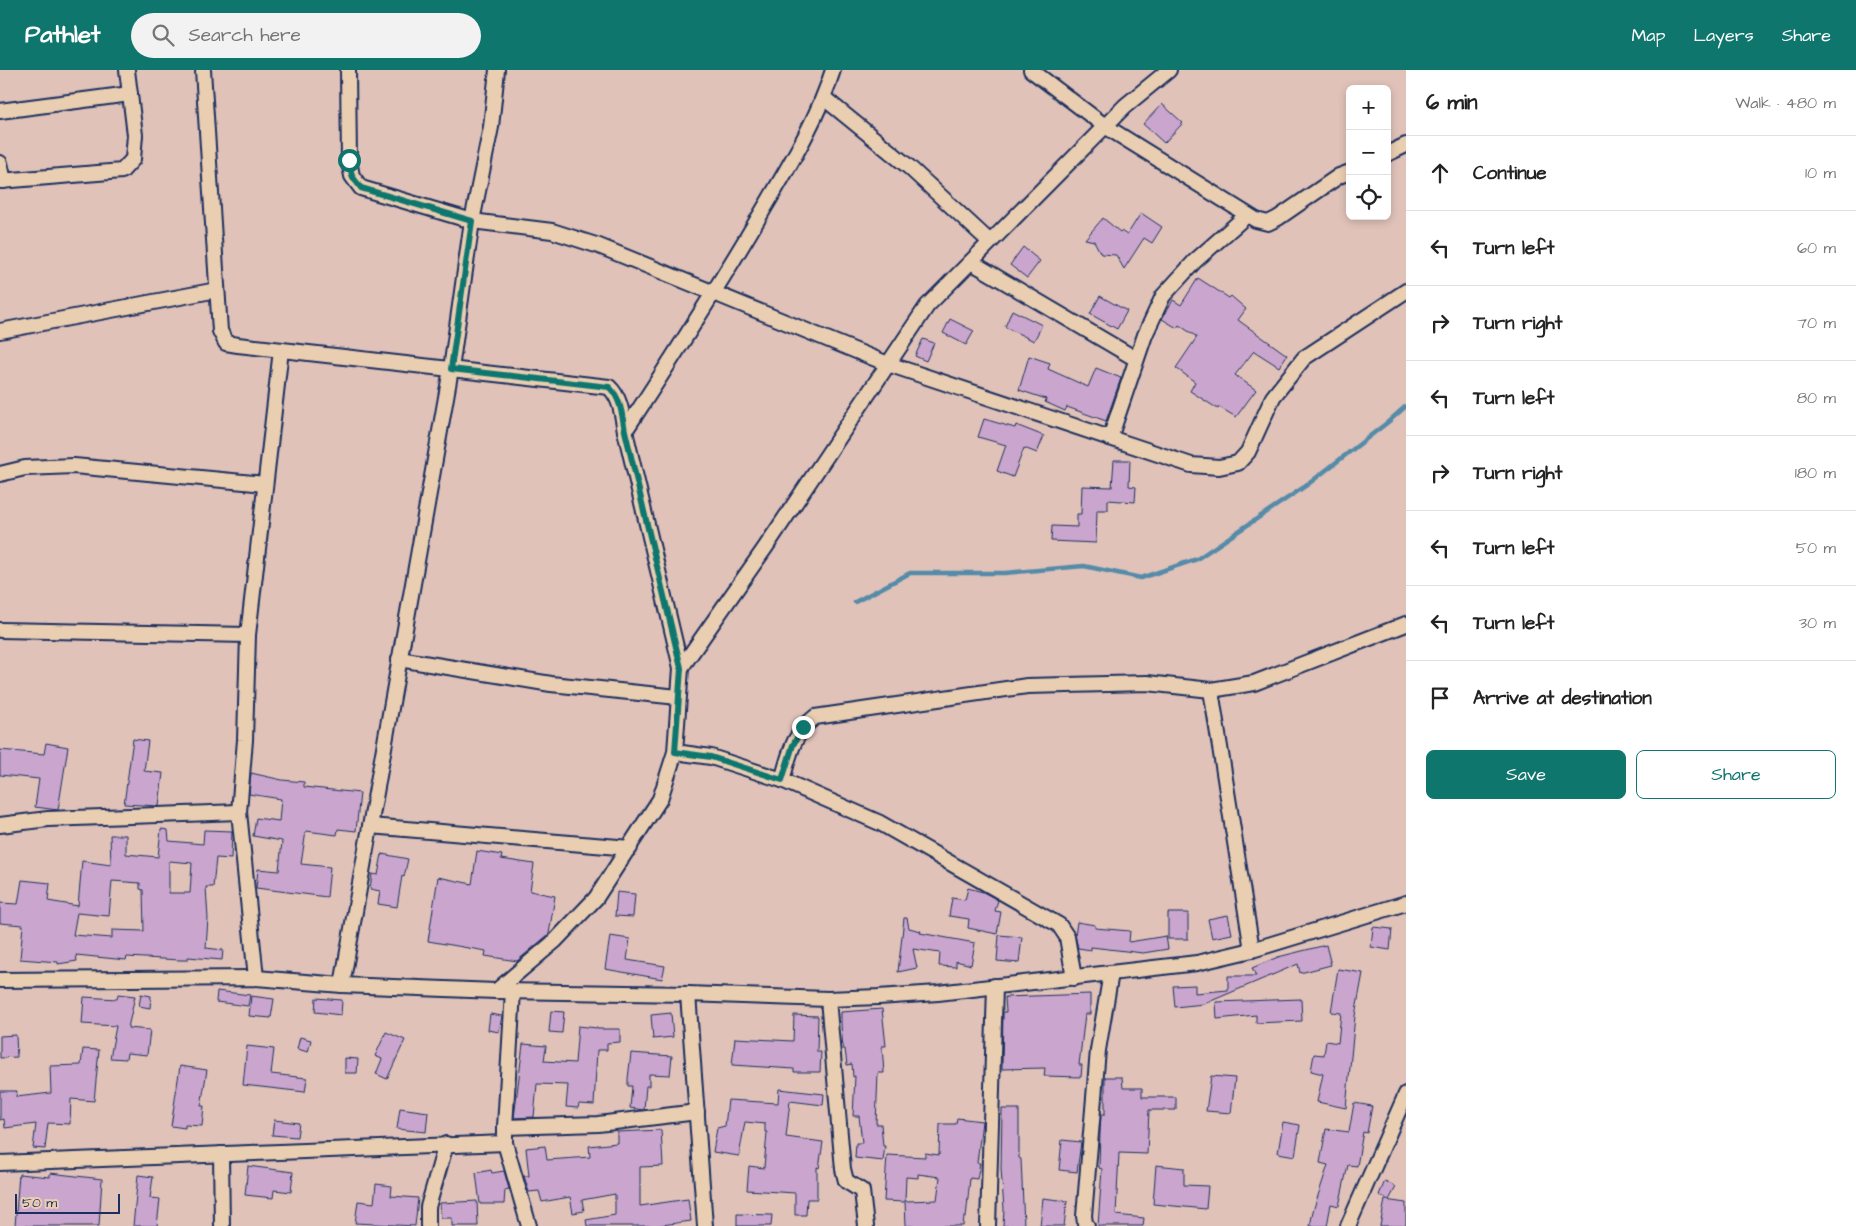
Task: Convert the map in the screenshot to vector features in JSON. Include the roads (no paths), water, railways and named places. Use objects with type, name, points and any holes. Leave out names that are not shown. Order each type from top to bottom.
[{"type":"street","points":[[0,163],[2,181],[122,171],[133,159],[135,136],[127,70]]},
{"type":"street","points":[[203,70],[220,331],[226,342],[281,350],[609,387],[616,393],[619,402],[681,668],[675,752],[660,799],[596,898],[555,940],[496,991]]},
{"type":"street","points":[[348,70],[349,160],[352,176],[361,188],[472,221],[552,231],[599,246],[888,364],[1191,464],[1219,467],[1238,463],[1248,452],[1273,397],[1304,358],[1406,291]]},
{"type":"street","points":[[342,985],[451,369],[472,221],[491,126],[497,70]]},
{"type":"street","points":[[625,431],[714,293],[804,140],[824,98],[833,70]]},
{"type":"street","points":[[1031,70],[1105,126],[1256,220],[1268,223],[1346,174]]},
{"type":"street","points":[[681,668],[927,306],[1125,106],[1169,70]]},
{"type":"street","points":[[0,111],[130,94]]},
{"type":"street","points":[[824,98],[909,167],[990,242]]},
{"type":"street","points":[[1391,152],[1406,145]]},
{"type":"street","points":[[1110,438],[1144,336],[1163,296],[1195,261],[1247,215]]},
{"type":"street","points":[[971,262],[1136,359]]},
{"type":"street","points":[[0,332],[217,290]]},
{"type":"street","points":[[256,978],[239,812],[245,740],[248,635],[281,350]]},
{"type":"street","points":[[0,474],[25,468],[74,466],[266,484]]},
{"type":"street","points":[[782,780],[793,745],[803,727],[815,717],[1027,686],[1147,683],[1211,690],[1254,683],[1406,624]]},
{"type":"street","points":[[0,630],[248,635]]},
{"type":"street","points":[[399,659],[551,684],[678,697]]},
{"type":"street","points":[[1211,690],[1252,950]]},
{"type":"street","points":[[675,752],[711,757],[782,780],[880,823],[1059,925],[1067,937],[1074,978]]},
{"type":"street","points":[[0,825],[48,819],[239,812]]},
{"type":"street","points":[[370,826],[630,848]]},
{"type":"street","points":[[0,980],[256,978],[342,985],[496,991],[688,994],[828,999],[921,994],[1197,963],[1252,950],[1406,903]]},
{"type":"street","points":[[1088,1226],[1084,1216],[1098,1050],[1111,973]]},
{"type":"street","points":[[988,1226],[995,986]]},
{"type":"street","points":[[513,991],[505,1143],[529,1226]]},
{"type":"street","points":[[688,994],[706,1226]]},
{"type":"street","points":[[828,999],[842,1169],[846,1181],[862,1192],[866,1226]]},
{"type":"street","points":[[1348,1226],[1401,1114],[1406,1094]]},
{"type":"street","points":[[505,1127],[598,1124],[697,1112]]},
{"type":"street","points":[[0,1163],[505,1143]]},
{"type":"street","points":[[428,1226],[428,1207],[446,1144]]},
{"type":"street","points":[[221,1154],[222,1226]]},
{"type":"waterway","points":[[855,602],[910,573],[1005,573],[1084,566],[1141,578],[1197,559],[1307,485],[1406,406]]}]
